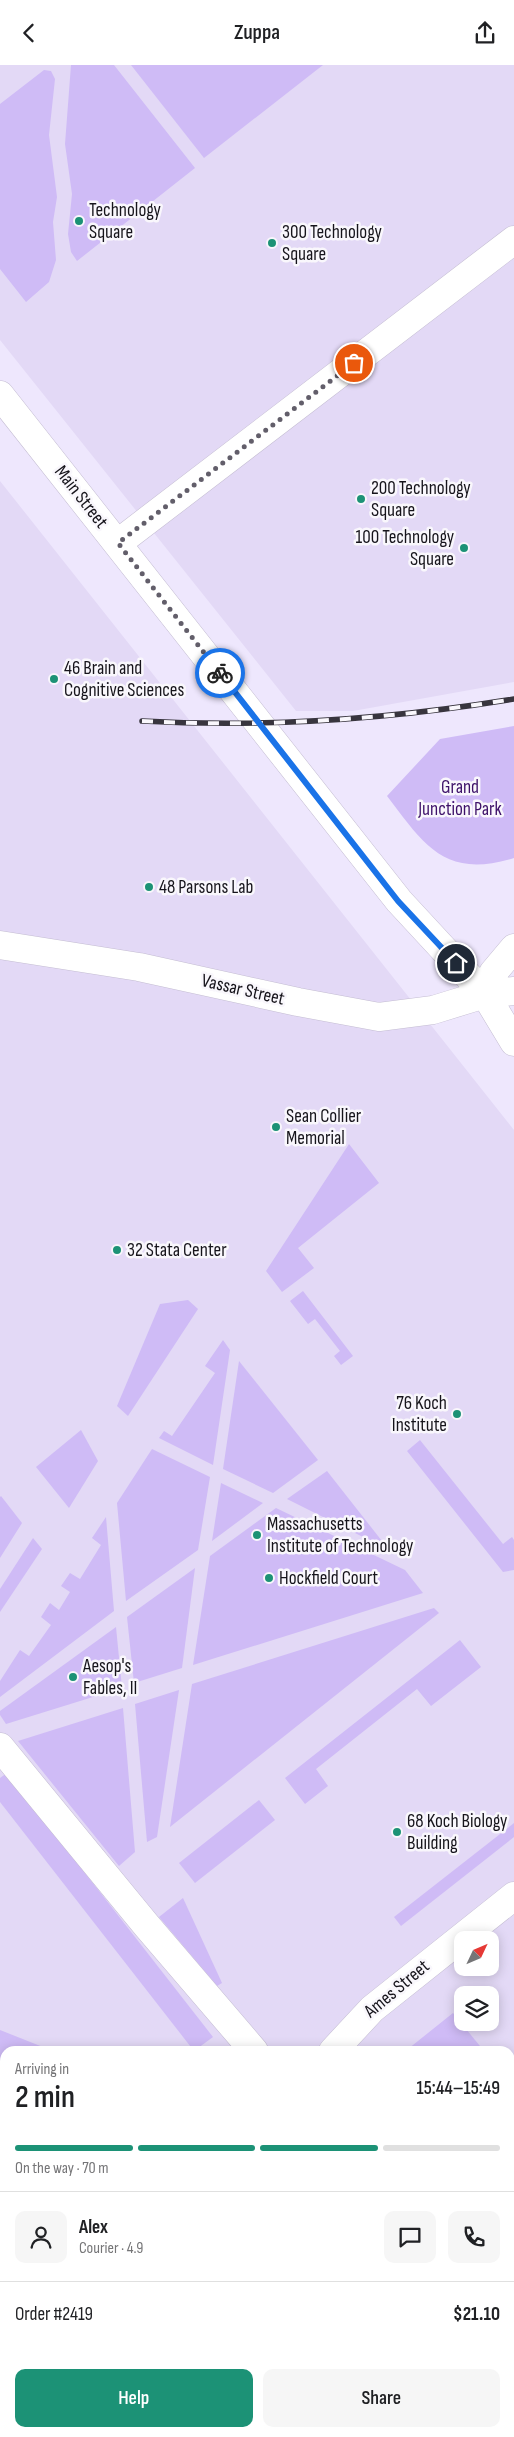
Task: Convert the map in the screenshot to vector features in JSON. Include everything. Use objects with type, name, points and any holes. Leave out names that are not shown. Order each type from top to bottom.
[{"type":"main road","points":[[118,543],[514,240]]},
{"type":"main road","name":"Main Street","points":[[0,395],[398,901],[485,994],[514,1042]]},
{"type":"main road","name":"Vassar Street","points":[[0,945],[139,967],[298,1003],[379,1017],[433,1010],[485,994],[514,991]]},
{"type":"main road","points":[[485,994],[493,973],[514,948]]},
{"type":"main road","name":"Main Street","points":[[485,994],[514,1010]]},
{"type":"main road","points":[[0,1747],[147,1926],[250,2046]]},
{"type":"main road","name":"Ames Street","points":[[338,2046],[372,2009],[514,1896]]},
{"type":"shaded area","name":"Technology Square","points":[[0,65],[514,65],[514,682],[353,711],[296,711],[0,340]]},
{"type":"shaded area","name":"Massachusetts Institute of Technology","points":[[0,481],[514,1130],[514,2046],[0,2046]]},
{"type":"green space","points":[[71,65],[114,65],[195,168],[77,261],[71,252],[68,234],[72,194],[65,144]]},
{"type":"green space","points":[[131,65],[323,65],[204,158]]},
{"type":"green space","points":[[44,70],[51,71],[55,79],[49,135],[57,197],[53,222],[56,260],[49,282],[26,302],[0,269],[0,104]]},
{"type":"green space","name":"Grand Junction Park","points":[[514,726],[514,858],[490,863],[470,864],[454,861],[439,854],[413,830],[387,796],[440,739]]},
{"type":"green space","points":[[349,1144],[379,1183],[298,1248],[314,1268],[282,1292],[266,1271]]},
{"type":"green space","points":[[303,1291],[353,1356],[341,1365],[334,1356],[340,1351],[315,1319],[308,1324],[290,1301]]},
{"type":"green space","points":[[188,1300],[198,1309],[128,1416],[117,1406],[160,1304]]},
{"type":"green space","points":[[223,1340],[230,1350],[213,1465],[159,1438],[164,1431],[172,1436],[215,1373],[205,1366]]},
{"type":"green space","points":[[239,1361],[318,1460],[273,1493],[223,1469]]},
{"type":"green space","points":[[81,1430],[98,1461],[69,1508],[36,1467]]},
{"type":"green space","points":[[420,1440],[503,1544],[512,1537],[514,1540],[514,1570],[503,1572],[407,1451]]},
{"type":"green space","points":[[152,1449],[210,1477],[198,1550],[126,1601],[117,1503]]},
{"type":"green space","points":[[327,1471],[389,1550],[287,1499]]},
{"type":"green space","points":[[221,1483],[263,1503],[212,1541]]},
{"type":"green space","points":[[0,1497],[22,1523],[0,1558]]},
{"type":"green space","points":[[276,1508],[405,1570],[423,1593],[193,1665],[210,1556]]},
{"type":"green space","points":[[106,1517],[114,1611],[0,1697],[0,1681],[20,1650],[29,1656],[51,1625],[41,1617],[50,1603],[59,1610],[70,1592],[61,1586],[70,1573],[80,1579],[101,1545],[92,1538]]},
{"type":"green space","points":[[33,1538],[42,1549],[0,1612],[0,1589]]},
{"type":"green space","points":[[195,1568],[182,1668],[134,1683],[127,1617]]},
{"type":"green space","points":[[434,1608],[439,1613],[170,1827],[192,1684]]},
{"type":"green space","points":[[116,1627],[122,1688],[6,1724],[0,1715],[0,1711]]},
{"type":"green space","points":[[460,1640],[481,1667],[431,1706],[417,1689],[316,1769],[328,1786],[305,1804],[285,1778]]},
{"type":"green space","points":[[179,1690],[157,1837],[147,1842],[135,1704]]},
{"type":"green space","points":[[123,1708],[135,1852],[119,1866],[18,1741]]},
{"type":"green space","points":[[7,1773],[213,2037],[201,2046],[190,2046],[0,1802],[0,1778]]},
{"type":"green space","points":[[259,1800],[275,1820],[195,1883],[179,1863]]},
{"type":"green space","points":[[514,1823],[514,1837],[401,1926],[394,1917]]},
{"type":"green space","points":[[183,1898],[222,1983],[217,1986],[159,1917]]},
{"type":"green space","points":[[453,2013],[454,2031],[468,2031],[480,2046],[412,2046]]},
{"type":"green space","points":[[0,2030],[40,2046],[0,2046]]},
{"type":"railway","points":[[142,721],[236,723],[329,720],[422,712],[514,699]]},
{"type":"way so far","points":[[220,673],[118,543],[354,363]]},
{"type":"place","name":"Technology Square","points":[[79,221]]},
{"type":"place","name":"300 Technology Square","points":[[272,243]]},
{"type":"place","name":"200 Technology Square","points":[[361,499]]},
{"type":"place","name":"100 Technology Square","points":[[464,548]]},
{"type":"place","name":"46 Brain and Cognitive Sciences","points":[[54,679]]},
{"type":"place","name":"48 Parsons Lab","points":[[149,887]]},
{"type":"place","name":"Sean Collier Memorial","points":[[276,1127]]},
{"type":"place","name":"32 Stata Center","points":[[117,1250]]},
{"type":"place","name":"76 Koch Institute","points":[[457,1414]]},
{"type":"place","name":"Massachusetts Institute of Technology","points":[[257,1535]]},
{"type":"place","name":"Hockfield Court","points":[[269,1578]]},
{"type":"place","name":"Aesop's Fables, II","points":[[73,1677]]},
{"type":"place","name":"68 Koch Biology Building","points":[[397,1832]]},
{"type":"route","points":[[220,673],[398,901],[456,963]]}]
